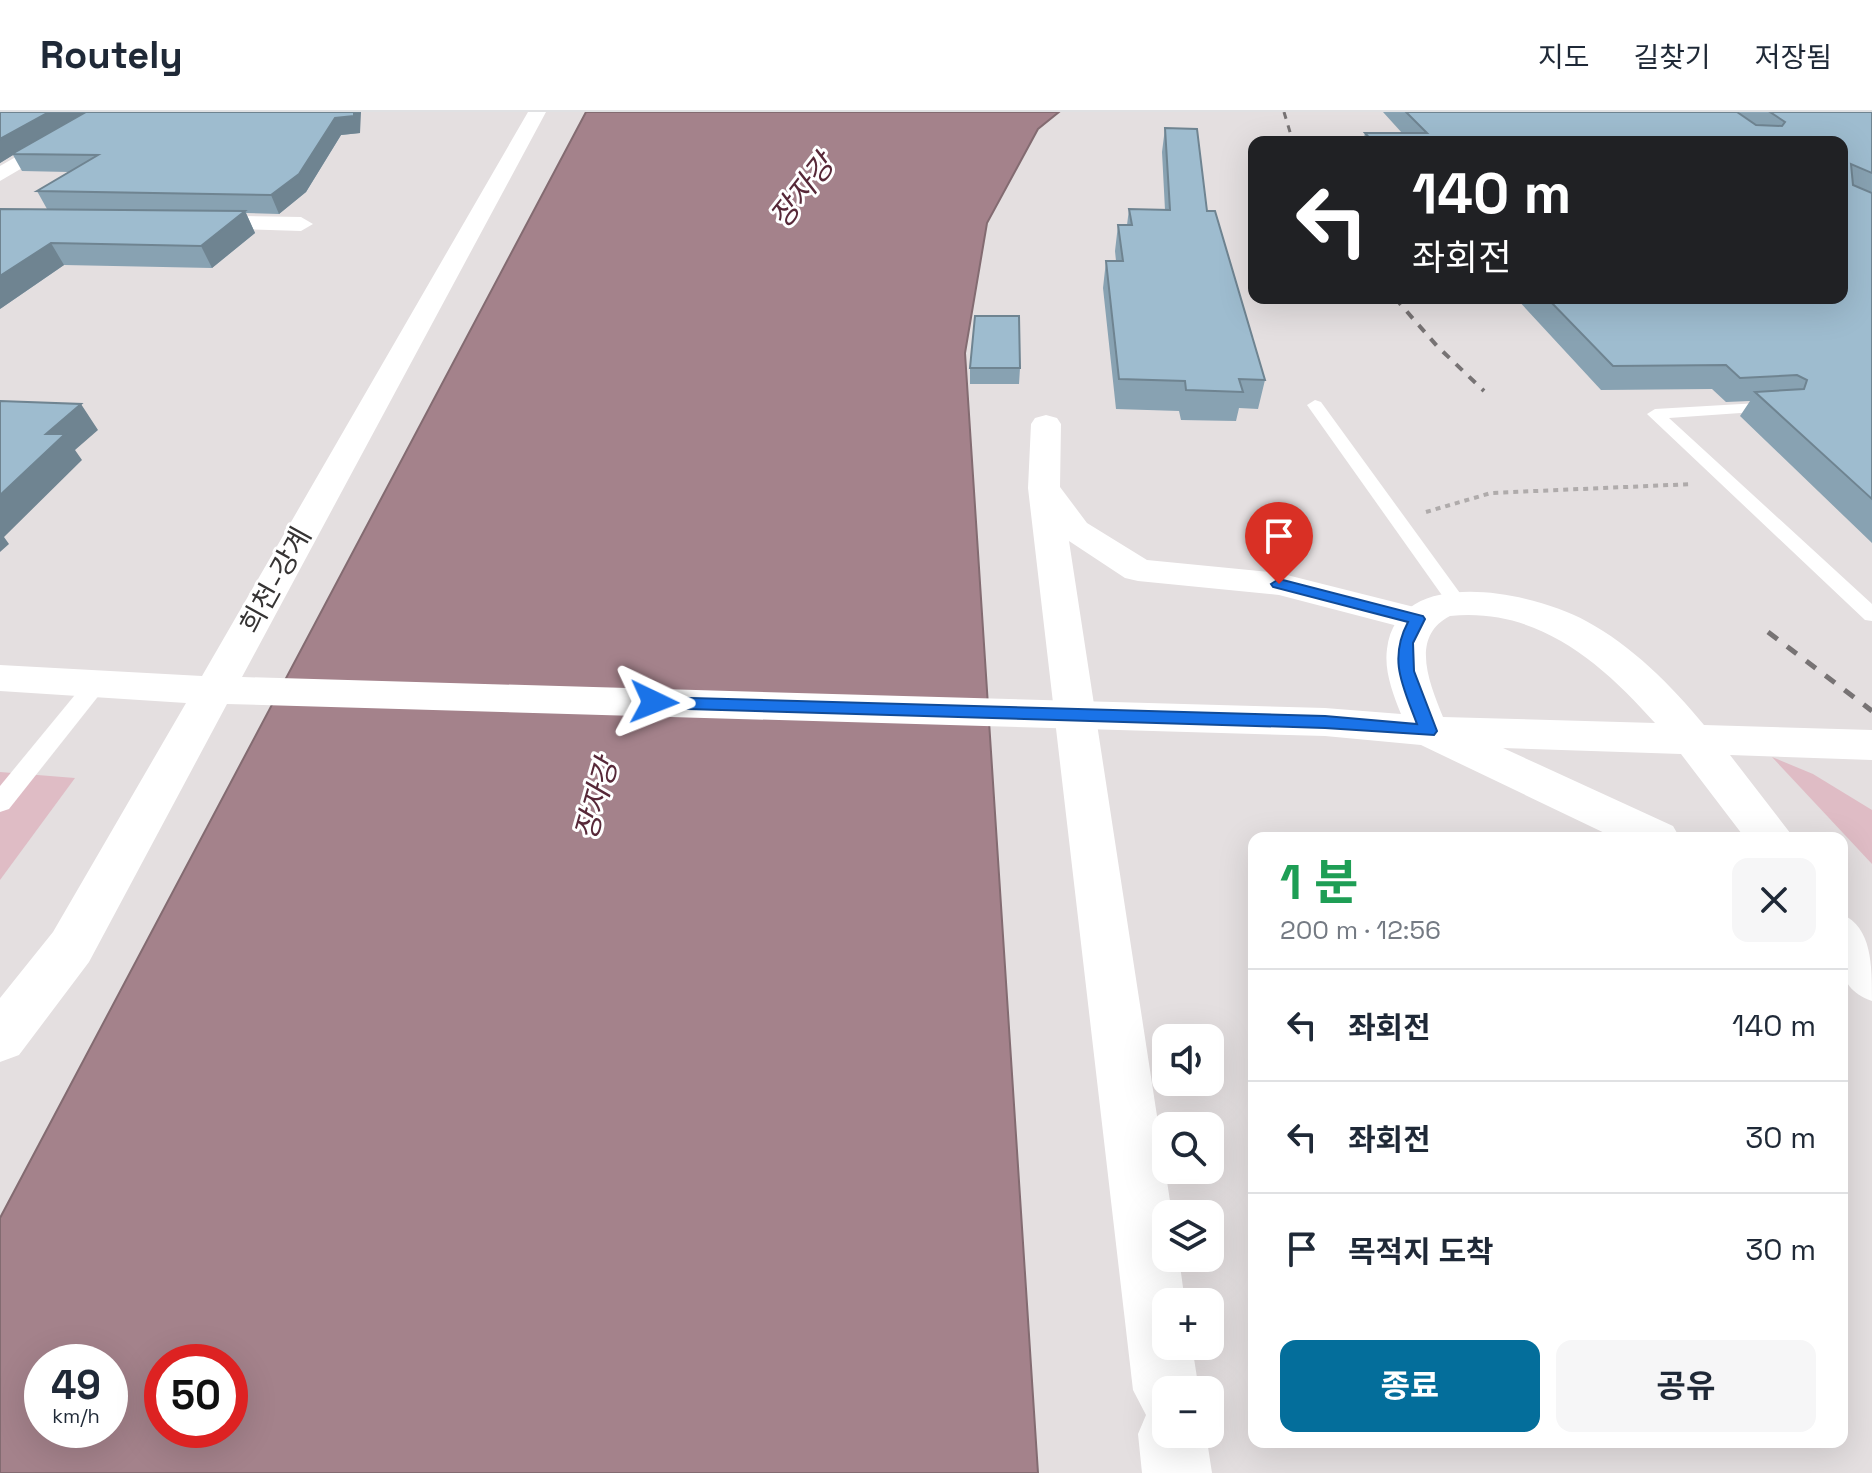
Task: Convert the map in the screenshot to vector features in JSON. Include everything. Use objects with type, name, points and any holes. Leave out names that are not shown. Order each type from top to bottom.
[{"type":"main road","points":[[0,175],[108,112]]},
{"type":"main road","name":"희천-강계","points":[[0,1038],[71,947],[537,112]]},
{"type":"main road","points":[[174,222],[301,224]]},
{"type":"main road","points":[[1046,424],[1044,488],[1164,1376]]},
{"type":"main road","points":[[1044,488],[1075,530],[1138,570],[1279,584],[1417,619]]},
{"type":"main road","points":[[1644,832],[1428,731],[1406,671],[1405,643],[1417,619],[1435,609],[1458,604],[1492,604],[1535,612],[1580,634],[1613,656],[1652,694],[1766,832]]},
{"type":"main road","points":[[0,678],[142,688],[1325,722],[1428,731],[1567,737],[1872,745]]},
{"type":"main road","points":[[1848,943],[1872,979]]},
{"type":"main road","points":[[1174,1448],[1177,1473]]},
{"type":"lane","points":[[1315,405],[1458,604]]},
{"type":"lane","points":[[1782,407],[1655,414],[1872,615]]},
{"type":"lane","points":[[1847,592],[1872,591]]},
{"type":"lane","points":[[0,803],[96,684]]},
{"type":"path","points":[[1398,520],[1491,493],[1729,482]]},
{"type":"shaded area","points":[[1772,757],[1813,774],[1872,810],[1872,864],[1848,838],[1848,832],[1842,832]]},
{"type":"shaded area","points":[[0,772],[75,778],[0,880]]},
{"type":"water","name":"장자강","points":[[586,112],[1059,112],[1038,129],[987,223],[965,353],[1038,1473],[0,1473],[0,1218]]},
{"type":"building","points":[[0,112],[49,112],[0,139]]},
{"type":"building","points":[[86,112],[354,112],[354,116],[335,118],[299,174],[271,195],[37,191],[98,155],[12,154]]},
{"type":"building","points":[[1406,112],[1737,112],[1756,125],[1782,126],[1785,122],[1770,112],[1872,112],[1872,173],[1851,164],[1853,185],[1872,193],[1872,499],[1755,392],[1804,389],[1807,380],[1797,375],[1740,378],[1726,365],[1613,366],[1553,304],[1848,304],[1848,136],[1368,136],[1365,133],[1427,133]]},
{"type":"building","points":[[1165,128],[1197,129],[1207,211],[1215,211],[1265,380],[1239,379],[1243,392],[1186,390],[1185,381],[1119,379],[1106,261],[1123,261],[1118,225],[1132,225],[1129,209],[1170,210]]},
{"type":"building","points":[[0,209],[245,211],[201,246],[51,243],[0,276]]},
{"type":"building","points":[[975,316],[1019,316],[1020,368],[970,368]]},
{"type":"building","points":[[0,401],[81,404],[46,434],[65,434],[0,495]]},
{"type":"railway","points":[[1284,112],[1291,136]]},
{"type":"railway","points":[[1400,304],[1437,346],[1484,391]]},
{"type":"railway","points":[[1768,632],[1872,711]]},
{"type":"route","points":[[654,702],[1325,722],[1428,731],[1406,671],[1405,643],[1417,619],[1279,584]]}]
